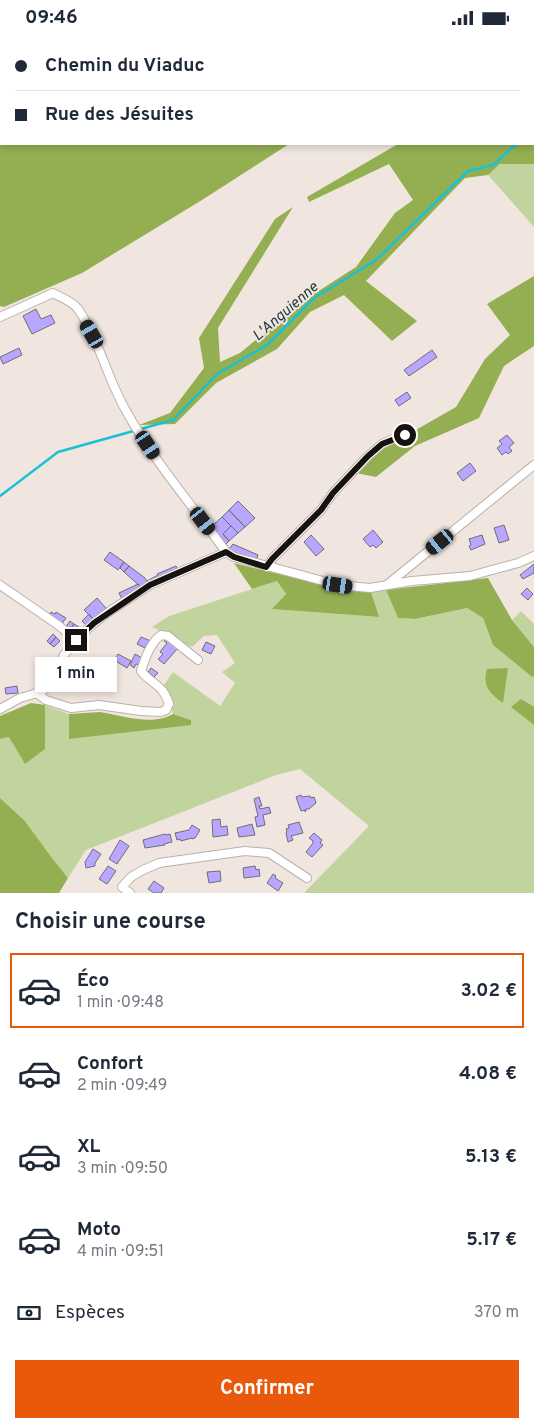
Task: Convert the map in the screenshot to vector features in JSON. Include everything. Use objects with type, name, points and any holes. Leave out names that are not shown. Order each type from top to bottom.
[{"type":"street","points":[[0,317],[53,293],[72,302],[92,334],[124,406],[137,430],[226,552],[234,557],[266,567],[348,587],[370,588],[470,576],[518,563],[534,556]]},
{"type":"street","points":[[266,567],[321,510],[333,493],[368,456],[382,444],[405,435],[409,430]]},
{"type":"street","points":[[386,585],[534,465]]},
{"type":"street","points":[[0,709],[20,698],[41,692],[48,686],[64,655],[76,640],[94,623],[150,585],[226,552]]},
{"type":"street","points":[[0,585],[58,625],[76,640]]},
{"type":"street","points":[[36,693],[46,699],[71,707],[99,705],[161,712],[166,710],[169,703],[166,695],[162,689],[141,671],[145,657],[157,638],[161,635],[168,636],[198,660]]},
{"type":"street","points":[[130,893],[119,890],[131,877],[143,869],[159,863],[245,851],[269,853],[308,878]]},
{"type":"green space","points":[[0,145],[287,145],[82,273],[4,307],[0,306]]},
{"type":"green space","points":[[396,145],[534,145],[534,164],[500,164],[488,175],[465,178],[366,281],[417,321],[392,341],[344,295],[310,312],[277,349],[216,383],[175,424],[139,425],[170,413],[204,368],[199,338],[275,219],[293,207],[218,328],[220,362],[240,353],[303,301],[356,267],[395,213],[413,200],[389,164],[309,202],[307,197]]},
{"type":"green space","points":[[500,164],[534,164],[534,227],[488,175]]},
{"type":"green space","points":[[534,276],[534,346],[504,366],[479,418],[415,446],[376,477],[356,473],[372,455],[456,407],[485,359],[510,335],[487,304]]},
{"type":"green space","points":[[234,563],[344,590],[371,592],[379,617],[272,609],[286,594],[277,581],[252,589]]},
{"type":"green space","points":[[488,578],[512,620],[534,647],[534,676],[532,677],[493,645],[483,618],[467,608],[415,619],[398,618],[386,590]]},
{"type":"green space","points":[[277,581],[286,594],[273,609],[378,617],[371,592],[386,590],[398,618],[415,619],[467,608],[483,618],[493,645],[532,677],[534,676],[534,893],[304,893],[369,826],[300,769],[276,775],[86,850],[68,878],[25,821],[0,798],[0,739],[9,737],[45,749],[45,705],[69,714],[69,739],[191,720],[173,714],[164,685],[173,672],[220,706],[235,683],[222,672],[235,663],[217,635],[204,636],[192,647],[152,627],[169,616]]},
{"type":"green space","points":[[521,611],[534,624],[534,647],[512,620]]},
{"type":"green space","points":[[508,668],[503,703],[488,689],[486,675],[487,669]]},
{"type":"green space","points":[[521,699],[534,707],[534,725],[511,707]]},
{"type":"green space","points":[[31,703],[45,705],[45,749],[25,764],[9,737],[0,739],[0,716]]},
{"type":"green space","points":[[100,712],[147,720],[165,718],[173,714],[191,720],[191,725],[69,739],[69,714]]},
{"type":"green space","points":[[0,798],[25,821],[68,878],[59,893],[0,893]]},
{"type":"building","points":[[36,309],[41,319],[51,315],[55,323],[32,334],[23,316]]},
{"type":"building","points":[[19,348],[22,355],[3,364],[0,357]]},
{"type":"building","points":[[432,350],[437,357],[409,376],[404,370]]},
{"type":"building","points":[[407,392],[411,398],[399,406],[395,400]]},
{"type":"building","points":[[507,435],[514,443],[509,447],[512,451],[502,455],[497,448],[502,444],[499,441]]},
{"type":"building","points":[[470,463],[476,471],[463,481],[457,473]]},
{"type":"building","points":[[238,501],[255,518],[245,527],[229,510]]},
{"type":"building","points":[[229,510],[245,527],[238,533],[222,517]]},
{"type":"building","points":[[222,517],[231,526],[223,534],[229,541],[225,545],[211,527]]},
{"type":"building","points":[[504,525],[509,540],[499,543],[494,528]]},
{"type":"building","points":[[231,526],[238,533],[229,541],[223,534]]},
{"type":"building","points":[[373,530],[383,542],[376,548],[373,545],[370,547],[363,539]]},
{"type":"building","points":[[311,535],[324,549],[316,556],[304,542]]},
{"type":"building","points":[[482,535],[485,544],[471,550],[469,539]]},
{"type":"building","points":[[233,544],[258,555],[256,561],[230,551],[229,549]]},
{"type":"building","points":[[110,552],[124,562],[118,570],[104,560]]},
{"type":"building","points":[[124,562],[129,566],[124,572],[120,568]]},
{"type":"building","points":[[534,564],[534,573],[523,579],[520,575]]},
{"type":"building","points":[[129,566],[145,578],[148,583],[141,587],[124,572]]},
{"type":"building","points":[[176,566],[178,570],[148,583],[147,581],[157,574]]},
{"type":"building","points":[[138,584],[141,587],[122,599],[119,593]]},
{"type":"building","points":[[527,588],[533,594],[528,600],[521,594]]},
{"type":"building","points":[[97,598],[106,608],[94,620],[84,610]]},
{"type":"building","points":[[51,612],[55,614],[56,612],[66,618],[61,625],[48,617]]},
{"type":"building","points":[[89,614],[94,620],[87,626],[82,621]]},
{"type":"building","points":[[70,621],[74,624],[69,631],[65,628]]},
{"type":"building","points":[[74,624],[79,627],[74,635],[69,631]]},
{"type":"building","points":[[53,634],[56,637],[50,644],[47,641]]},
{"type":"building","points":[[56,637],[60,641],[54,647],[50,644]]},
{"type":"building","points":[[141,637],[151,641],[150,645],[147,644],[145,648],[137,644]]},
{"type":"building","points":[[166,638],[178,648],[164,664],[158,659],[163,654],[160,652],[167,643],[164,641]]},
{"type":"building","points":[[206,642],[215,646],[211,654],[202,650]]},
{"type":"building","points":[[118,654],[131,661],[127,668],[114,660]]},
{"type":"building","points":[[135,654],[142,658],[134,668],[130,665]]},
{"type":"building","points":[[151,668],[158,673],[154,677],[148,672]]},
{"type":"building","points":[[17,686],[18,693],[6,694],[5,688]]},
{"type":"building","points":[[301,795],[302,797],[314,797],[316,803],[309,809],[306,809],[305,812],[305,810],[301,811],[296,797]]},
{"type":"building","points":[[259,797],[262,806],[259,806],[260,809],[269,807],[271,813],[263,815],[265,825],[257,827],[255,817],[258,816],[254,799]]},
{"type":"building","points":[[220,819],[221,827],[227,826],[228,835],[213,837],[212,820]]},
{"type":"building","points":[[299,822],[303,833],[291,836],[293,840],[288,842],[286,829],[289,828],[288,825]]},
{"type":"building","points":[[252,824],[255,835],[239,837],[237,828]]},
{"type":"building","points":[[192,825],[200,830],[195,838],[177,840],[175,833],[189,830]]},
{"type":"building","points":[[314,833],[322,840],[320,843],[323,845],[312,857],[306,852],[313,843],[309,838]]},
{"type":"building","points":[[170,834],[172,842],[145,848],[143,840]]},
{"type":"building","points":[[120,840],[129,846],[117,864],[109,859]]},
{"type":"building","points":[[93,849],[101,854],[95,866],[86,868],[85,862]]},
{"type":"building","points":[[108,866],[116,871],[107,884],[99,879]]},
{"type":"building","points":[[255,866],[256,870],[259,869],[260,876],[244,878],[243,868]]},
{"type":"building","points":[[220,871],[221,881],[209,883],[207,872]]},
{"type":"building","points":[[273,874],[276,876],[275,878],[283,883],[278,891],[267,883]]},
{"type":"building","points":[[154,881],[164,888],[161,893],[154,893],[148,889]]},
{"type":"waterway","name":"L'Anguienne","points":[[0,496],[58,452],[173,420],[217,374],[267,345],[314,298],[376,260],[468,171],[493,165],[515,145]]},
{"type":"route","points":[[76,640],[94,623],[150,585],[226,552],[234,557],[266,567],[321,510],[333,493],[368,456],[382,444],[405,435]]}]
